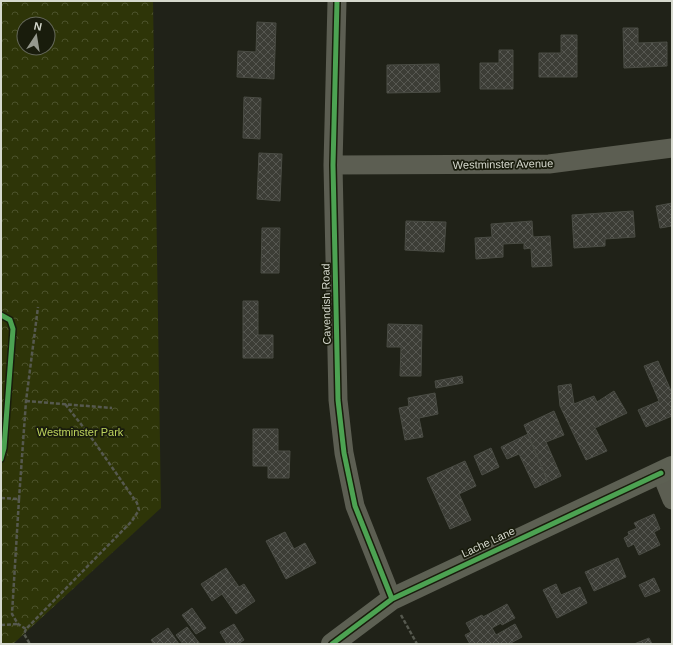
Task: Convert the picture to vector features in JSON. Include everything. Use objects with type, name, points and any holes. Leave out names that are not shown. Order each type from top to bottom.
[{"type":"street","name":"Cavendish Road","points":[[337,1],[333,165],[338,400],[344,453],[355,506],[392,599]]},
{"type":"street","name":"Westminster Avenue","points":[[333,165],[549,164],[672,148]]},
{"type":"street","name":"Lache Lane","points":[[332,644],[392,599],[666,470]]},
{"type":"street","points":[[666,470],[672,500]]},
{"type":"path","points":[[26,629],[18,624],[12,614],[26,401],[38,307]]},
{"type":"path","points":[[26,401],[112,408]]},
{"type":"path","points":[[30,644],[24,634],[26,629],[132,521],[138,510],[137,503],[88,433],[65,404]]},
{"type":"path","points":[[1,498],[19,499]]},
{"type":"path","points":[[392,599],[417,644]]},
{"type":"path","points":[[1,625],[18,624]]},
{"type":"green space","name":"Westminster Park","points":[[1,1],[153,1],[161,508],[13,644],[1,644]]},
{"type":"building","points":[[257,22],[276,23],[274,79],[237,77],[238,51],[256,52]]},
{"type":"building","points":[[623,28],[638,28],[638,43],[667,42],[667,66],[624,68]]},
{"type":"building","points":[[561,35],[577,35],[577,77],[539,77],[539,53],[561,53]]},
{"type":"building","points":[[499,50],[513,50],[513,89],[480,89],[480,63],[499,63]]},
{"type":"building","points":[[439,64],[440,92],[387,93],[387,65]]},
{"type":"building","points":[[244,97],[261,98],[260,139],[243,138]]},
{"type":"building","points":[[259,153],[282,154],[280,201],[257,199]]},
{"type":"building","points":[[672,203],[672,226],[660,228],[656,206]]},
{"type":"building","points":[[633,211],[635,237],[605,239],[605,246],[574,248],[572,215]]},
{"type":"building","points":[[406,221],[446,222],[444,252],[405,250]]},
{"type":"building","points":[[532,221],[533,237],[550,236],[552,266],[532,267],[531,248],[524,249],[524,243],[503,244],[503,257],[476,259],[475,238],[492,237],[491,224]]},
{"type":"building","points":[[262,228],[280,228],[279,273],[261,273]]},
{"type":"building","points":[[243,301],[258,301],[258,335],[273,335],[273,358],[243,358]]},
{"type":"building","points":[[388,324],[422,325],[421,376],[400,376],[401,347],[387,347]]},
{"type":"building","points":[[658,361],[672,393],[672,416],[646,427],[638,410],[659,401],[644,366]]},
{"type":"building","points":[[462,376],[463,383],[436,388],[435,381]]},
{"type":"building","points":[[571,384],[574,404],[594,396],[597,402],[614,391],[627,413],[595,428],[607,451],[586,460],[560,406],[558,386]]},
{"type":"building","points":[[435,393],[438,414],[419,418],[423,437],[405,440],[399,408],[409,406],[408,398]]},
{"type":"building","points":[[554,411],[564,435],[546,442],[561,476],[548,482],[524,425]]},
{"type":"building","points":[[253,429],[278,429],[278,451],[290,451],[289,478],[268,478],[268,466],[253,466]]},
{"type":"building","points":[[528,434],[548,482],[535,488],[519,454],[507,459],[501,447]]},
{"type":"building","points":[[491,448],[499,467],[482,475],[474,456]]},
{"type":"building","points":[[465,461],[476,486],[459,494],[471,520],[450,529],[427,478]]},
{"type":"building","points":[[654,514],[660,529],[654,532],[660,545],[639,555],[634,544],[628,547],[624,538],[629,535],[628,532],[637,528],[634,523]]},
{"type":"building","points":[[285,532],[294,549],[305,543],[316,563],[286,579],[266,541]]},
{"type":"building","points":[[618,558],[626,577],[594,591],[585,572]]},
{"type":"building","points":[[226,568],[239,587],[244,584],[255,601],[236,614],[222,594],[212,601],[201,584]]},
{"type":"building","points":[[654,578],[660,591],[645,597],[639,585]]},
{"type":"building","points":[[556,584],[561,595],[580,587],[587,603],[557,618],[543,590]]},
{"type":"building","points":[[507,604],[515,618],[502,625],[501,623],[492,628],[496,635],[515,624],[522,637],[509,644],[470,644],[465,635],[471,632],[466,623],[482,615],[483,617]]},
{"type":"building","points":[[192,608],[206,628],[196,634],[182,615]]},
{"type":"building","points":[[234,624],[244,640],[238,644],[227,644],[220,632]]},
{"type":"building","points":[[187,627],[200,644],[183,644],[176,635]]},
{"type":"building","points":[[168,628],[179,644],[154,644],[151,640]]},
{"type":"building","points":[[649,638],[652,644],[634,644]]},
{"type":"cycle path","points":[[337,1],[333,165],[338,400],[344,453],[355,506],[392,599]]},
{"type":"cycle path","points":[[1,315],[10,320],[13,329],[4,448],[1,459]]},
{"type":"cycle path","points":[[332,644],[392,599],[661,473]]}]
